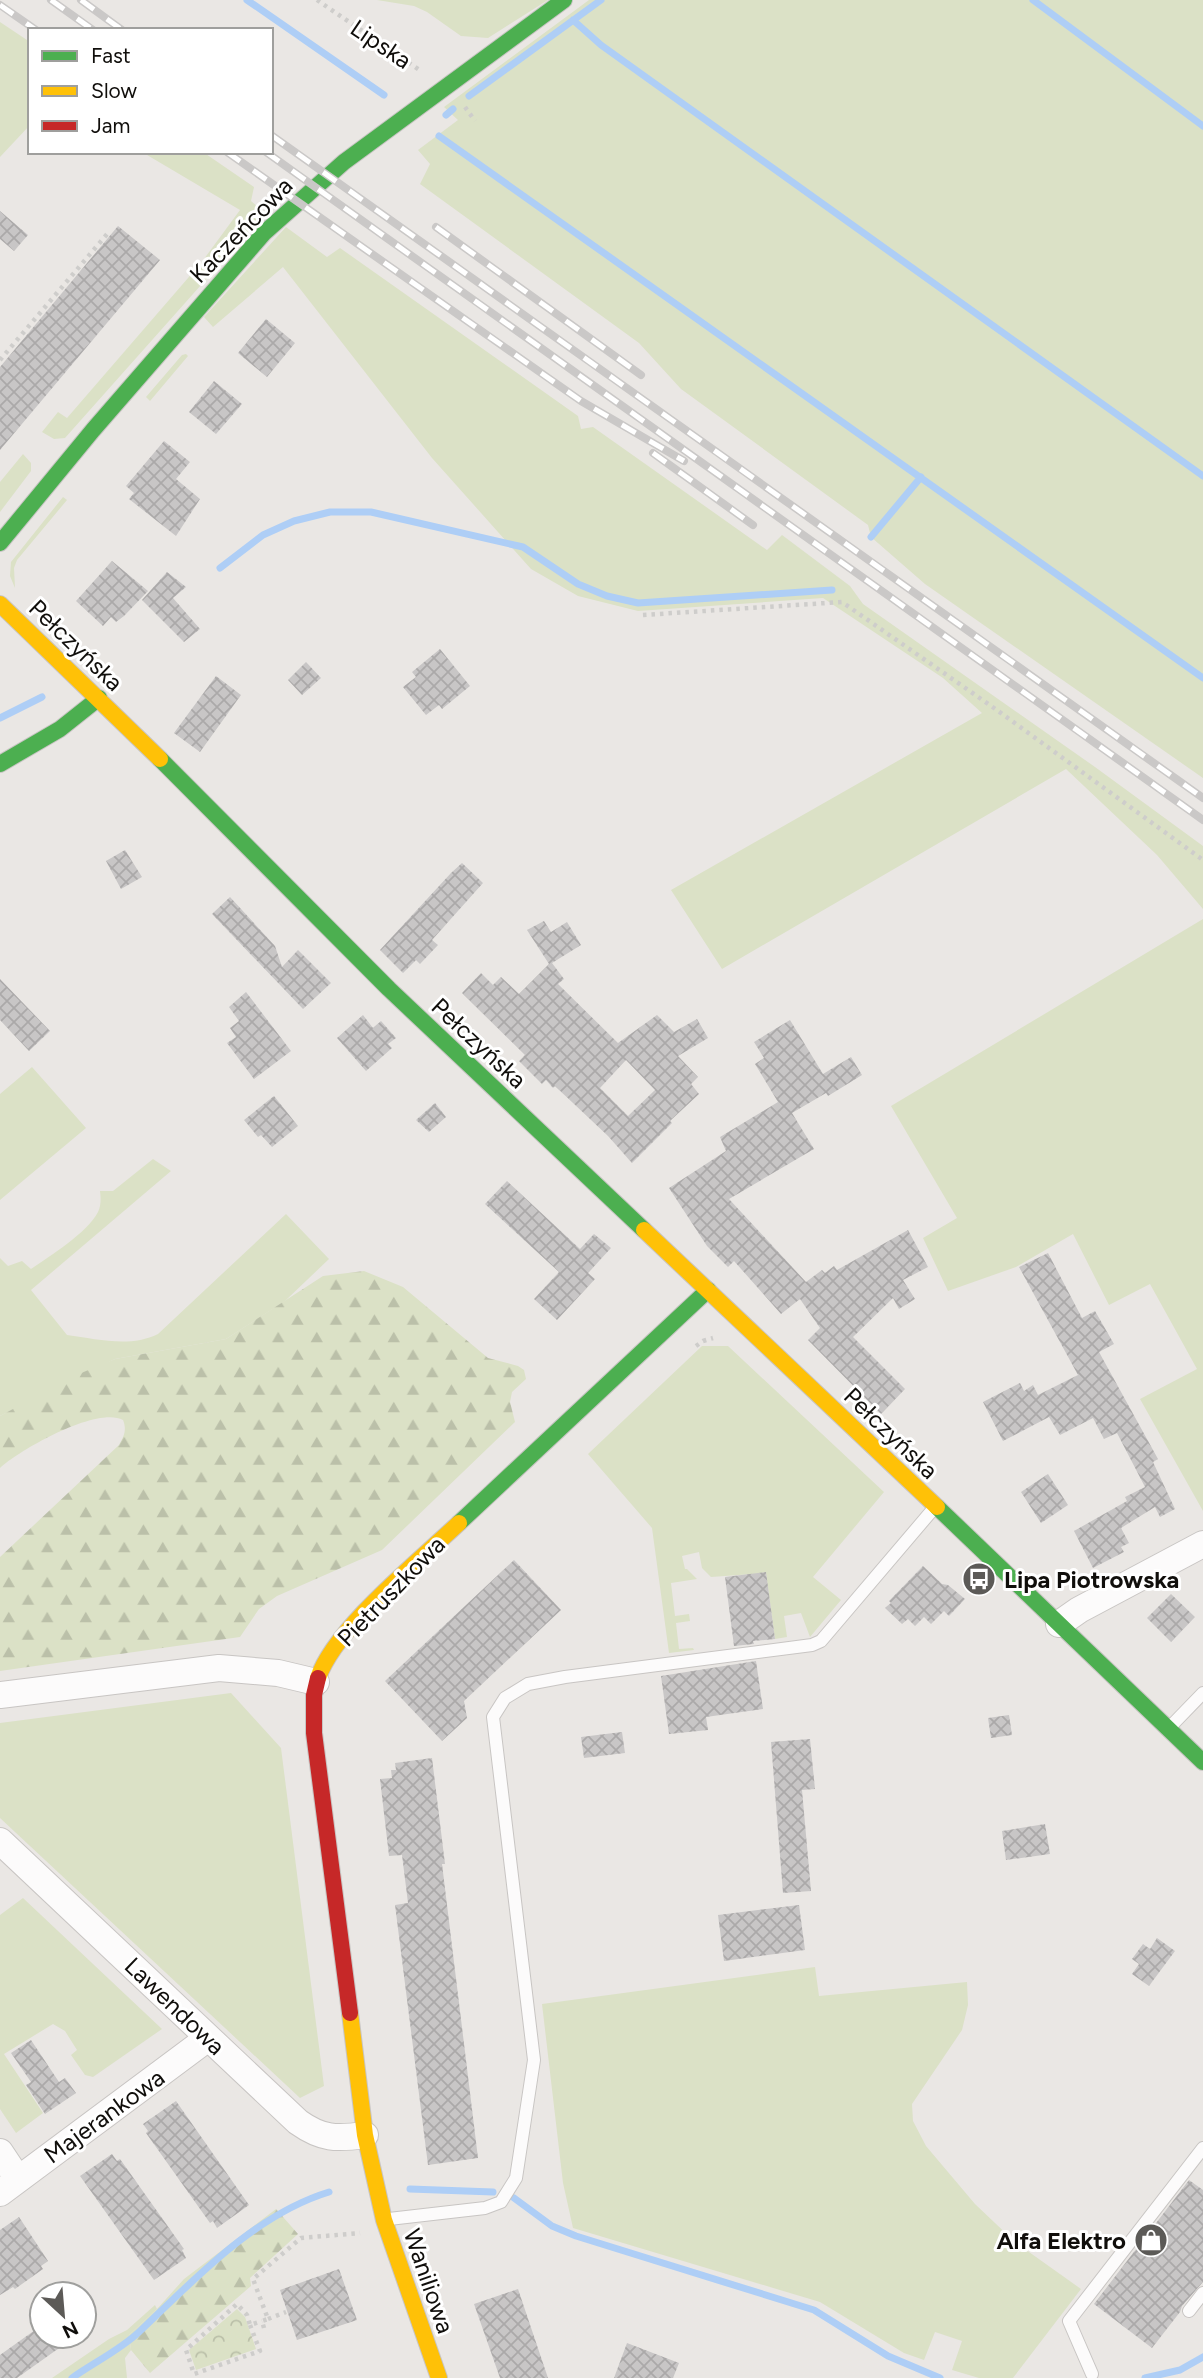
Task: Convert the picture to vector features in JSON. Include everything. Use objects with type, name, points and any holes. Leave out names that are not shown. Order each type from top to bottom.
[{"type":"street","name":"Kaczeńcowa","points":[[0,543],[93,430],[264,233],[344,162],[564,0]]},
{"type":"street","name":"Pełczyńska","points":[[0,604],[99,698],[389,989],[1203,1762]]},
{"type":"street","points":[[0,764],[60,729],[99,698]]},
{"type":"street","name":"Pietruszkowa","points":[[316,1682],[331,1653],[348,1630],[374,1603],[708,1290]]},
{"type":"street","points":[[1059,1624],[1079,1610],[1203,1544]]},
{"type":"street","points":[[0,1695],[219,1668],[278,1673],[316,1682]]},
{"type":"street","name":"Waniliowa","points":[[316,1682],[314,1733],[365,2135],[384,2220],[439,2378]]},
{"type":"street","name":"Lawendowa","points":[[0,1841],[298,2122],[312,2132],[328,2137],[365,2135]]},
{"type":"street","name":"Majerankowa","points":[[9,2186],[208,2038]]},
{"type":"street","points":[[0,2152],[9,2186]]},
{"type":"lane","name":"Pełczyńska","points":[[384,2220],[485,2208],[501,2202],[516,2178],[534,2060],[493,1717],[505,1698],[528,1684],[668,1663],[805,1647],[821,1641],[936,1507]]},
{"type":"lane","points":[[1168,1729],[1203,1693]]},
{"type":"lane","points":[[1092,2374],[1069,2321],[1203,2148]]},
{"type":"lane","points":[[1189,2311],[1203,2293]]},
{"type":"path","name":"Lipska","points":[[317,0],[444,86]]},
{"type":"path","points":[[0,360],[108,233]]},
{"type":"path","points":[[643,615],[842,603],[994,708],[1203,860]]},
{"type":"path","points":[[264,2328],[265,2320],[253,2279],[301,2238],[360,2232]]},
{"type":"path","points":[[237,2304],[247,2315],[250,2325],[260,2351],[194,2374],[186,2350],[237,2304]]},
{"type":"path","points":[[250,2325],[286,2312]]},
{"type":"green space","points":[[377,0],[548,0],[488,38],[461,36],[414,6]]},
{"type":"green space","points":[[589,0],[1203,0],[1203,778],[925,584],[871,537],[868,525],[681,389],[639,343],[420,184],[430,164],[418,150],[458,120],[444,107]]},
{"type":"green space","points":[[0,22],[28,41],[28,127],[0,157]]},
{"type":"green space","points":[[145,154],[206,154],[254,187],[251,201],[265,213],[65,438],[54,439],[42,432],[58,412],[67,418],[201,263],[240,210]]},
{"type":"green space","points":[[286,227],[327,257],[340,248],[578,416],[581,429],[593,427],[767,550],[782,535],[850,586],[863,604],[1203,846],[1203,909],[1157,855],[1066,769],[722,969],[671,890],[982,713],[943,678],[823,598],[638,611],[578,596],[531,569],[432,458],[283,267],[213,327],[204,317]]},
{"type":"green space","points":[[182,355],[188,356],[150,401],[146,397]]},
{"type":"green space","points":[[23,454],[31,463],[31,471],[0,512],[0,482]]},
{"type":"green space","points":[[63,497],[67,500],[17,560],[14,568],[15,588],[10,576],[11,562]]},
{"type":"green space","points":[[1203,919],[1203,1511],[1140,1399],[1197,1369],[1150,1284],[1109,1305],[1073,1234],[1016,1267],[948,1291],[923,1238],[957,1218],[891,1106]]},
{"type":"green space","points":[[32,1067],[86,1128],[0,1200],[0,1094]]},
{"type":"green space","points":[[153,1159],[171,1171],[31,1290],[67,1335],[125,1342],[158,1334],[286,1214],[329,1259],[285,1301],[226,1339],[115,1359],[0,1416],[0,1258],[8,1266],[22,1261],[31,1269],[86,1228],[100,1207],[100,1191],[113,1191]]},
{"type":"green space","points":[[364,1271],[403,1287],[488,1358],[524,1370],[526,1379],[512,1392],[510,1402],[515,1422],[382,1550],[277,1596],[259,1609],[240,1637],[0,1671],[0,1557],[119,1445],[125,1430],[123,1420],[111,1417],[78,1424],[41,1441],[0,1468],[0,1416],[74,1376],[115,1359],[226,1339],[323,1276]]},
{"type":"green space","points":[[702,1346],[728,1346],[884,1492],[813,1577],[841,1600],[810,1637],[801,1613],[784,1616],[787,1637],[775,1639],[766,1573],[711,1577],[702,1568],[699,1552],[682,1556],[685,1569],[697,1579],[671,1583],[675,1616],[689,1614],[690,1621],[676,1623],[679,1649],[694,1650],[669,1653],[652,1528],[588,1454]]},
{"type":"green space","points":[[231,1693],[281,1748],[324,2086],[300,2098],[0,1818],[0,1723]]},
{"type":"green space","points":[[23,1898],[162,2029],[93,2077],[85,2075],[71,2055],[77,2050],[65,2031],[53,2024],[4,2054],[43,2113],[16,2133],[0,2109],[0,1915]]},
{"type":"green space","points":[[815,1967],[819,1996],[967,1982],[968,2005],[962,2030],[912,2104],[913,2121],[926,2146],[975,2204],[1015,2242],[1081,2289],[1013,2378],[979,2378],[952,2370],[962,2341],[935,2332],[924,2360],[904,2353],[820,2302],[573,2228],[563,2183],[542,2004]]},
{"type":"green space","points":[[276,2209],[298,2234],[250,2278],[251,2286],[150,2373],[131,2350],[129,2335],[184,2279]]},
{"type":"green space","points":[[155,2305],[157,2309],[129,2335],[131,2350],[125,2358],[127,2378],[52,2378],[93,2350],[98,2350],[98,2347],[109,2339],[127,2330]]},
{"type":"green space","points":[[237,2309],[245,2317],[256,2349],[196,2370],[189,2350]]},
{"type":"building","points":[[0,211],[28,235],[14,251],[0,239]]},
{"type":"building","points":[[118,226],[160,260],[0,450],[0,367]]},
{"type":"building","points":[[266,319],[295,343],[267,377],[238,353]]},
{"type":"building","points":[[214,381],[242,404],[216,434],[189,412]]},
{"type":"building","points":[[164,441],[190,462],[176,479],[200,499],[176,536],[129,499],[134,493],[126,486]]},
{"type":"building","points":[[112,561],[148,591],[124,616],[116,622],[111,617],[103,626],[76,601]]},
{"type":"building","points":[[167,572],[186,587],[173,598],[200,629],[184,642],[142,600]]},
{"type":"building","points":[[440,649],[470,686],[442,709],[439,705],[426,715],[403,687],[416,677],[412,672]]},
{"type":"building","points":[[306,662],[321,678],[302,695],[288,680]]},
{"type":"building","points":[[216,676],[241,695],[200,752],[174,733]]},
{"type":"building","points":[[125,850],[142,877],[121,889],[106,861]]},
{"type":"building","points":[[462,863],[483,883],[432,940],[438,945],[420,964],[416,960],[403,973],[380,950]]},
{"type":"building","points":[[230,897],[275,946],[282,967],[298,950],[331,983],[303,1009],[212,914]]},
{"type":"building","points":[[544,921],[551,932],[567,922],[581,945],[552,963],[564,979],[558,984],[618,1043],[657,1015],[674,1032],[697,1019],[708,1038],[678,1056],[698,1077],[691,1084],[699,1094],[632,1163],[608,1136],[555,1086],[553,1088],[546,1080],[542,1084],[519,1061],[525,1055],[462,993],[481,973],[493,985],[501,977],[519,994],[549,964],[527,930]],"holes":[[[626,1060],[655,1090],[628,1116],[600,1088]]]},
{"type":"building","points":[[0,979],[50,1031],[29,1051],[0,1020]]},
{"type":"building","points":[[246,992],[291,1051],[254,1079],[227,1043],[236,1037],[230,1028],[239,1021],[229,1007]]},
{"type":"building","points":[[363,1015],[373,1028],[381,1021],[396,1038],[388,1044],[392,1048],[366,1071],[337,1038]]},
{"type":"building","points":[[790,1020],[823,1074],[851,1057],[862,1075],[828,1096],[826,1093],[792,1113],[814,1149],[729,1199],[806,1282],[822,1270],[825,1273],[834,1266],[837,1270],[908,1230],[928,1267],[903,1280],[915,1299],[899,1309],[893,1298],[853,1337],[905,1389],[881,1414],[808,1340],[820,1328],[800,1299],[781,1314],[734,1261],[728,1267],[707,1246],[669,1188],[726,1151],[720,1137],[778,1102],[755,1064],[764,1058],[754,1042]]},
{"type":"building","points":[[274,1096],[298,1126],[272,1147],[261,1135],[258,1137],[244,1120]]},
{"type":"building","points":[[435,1103],[446,1117],[429,1132],[416,1120]]},
{"type":"building","points":[[507,1181],[580,1249],[594,1234],[611,1248],[588,1273],[595,1279],[557,1320],[534,1299],[559,1272],[485,1204]]},
{"type":"building","points":[[1048,1253],[1082,1318],[1095,1311],[1114,1344],[1099,1352],[1158,1459],[1153,1462],[1175,1509],[1160,1517],[1155,1507],[1121,1528],[1129,1543],[1121,1547],[1124,1552],[1093,1568],[1074,1531],[1127,1501],[1125,1497],[1145,1487],[1117,1433],[1104,1439],[1093,1418],[1060,1435],[1049,1417],[1003,1441],[983,1402],[1020,1383],[1024,1391],[1033,1385],[1038,1395],[1078,1375],[1019,1267]]},
{"type":"building","points":[[1048,1474],[1068,1505],[1041,1523],[1021,1492]]},
{"type":"building","points":[[514,1560],[561,1610],[464,1701],[467,1718],[442,1741],[385,1681]]},
{"type":"building","points":[[923,1566],[942,1584],[948,1585],[965,1599],[949,1616],[944,1611],[931,1624],[924,1617],[915,1626],[908,1619],[902,1624],[885,1608]]},
{"type":"building","points":[[766,1572],[775,1639],[734,1646],[725,1577]]},
{"type":"building","points":[[1171,1594],[1195,1617],[1171,1642],[1147,1618]]},
{"type":"building","points":[[756,1661],[763,1709],[706,1717],[708,1730],[669,1734],[661,1676]]},
{"type":"building","points":[[1009,1715],[1012,1735],[991,1738],[988,1718]]},
{"type":"building","points":[[622,1732],[625,1753],[584,1758],[581,1737]]},
{"type":"building","points":[[810,1739],[815,1789],[802,1790],[811,1891],[783,1893],[771,1742]]},
{"type":"building","points":[[432,1758],[445,1864],[442,1864],[478,2158],[428,2165],[395,1905],[408,1903],[402,1855],[389,1856],[380,1779],[392,1778],[391,1770],[396,1770],[395,1763]]},
{"type":"building","points":[[1045,1824],[1050,1854],[1006,1860],[1002,1831]]},
{"type":"building","points":[[799,1905],[805,1950],[724,1961],[718,1915]]},
{"type":"building","points":[[1157,1938],[1175,1951],[1149,1986],[1132,1974],[1139,1964],[1132,1959],[1143,1944],[1150,1949]]},
{"type":"building","points":[[31,2040],[59,2082],[65,2078],[76,2093],[45,2114],[26,2085],[31,2082],[11,2053]]},
{"type":"building","points":[[176,2101],[249,2205],[217,2228],[213,2221],[210,2223],[146,2133],[148,2131],[143,2124]]},
{"type":"building","points":[[112,2154],[117,2161],[120,2159],[184,2249],[182,2250],[186,2258],[154,2280],[80,2176]]},
{"type":"building","points":[[1189,2180],[1203,2190],[1203,2282],[1152,2348],[1094,2304]]},
{"type":"building","points":[[19,2217],[48,2261],[41,2266],[43,2269],[15,2289],[13,2287],[0,2295],[0,2230]]},
{"type":"building","points":[[339,2269],[357,2320],[297,2340],[280,2290]]},
{"type":"building","points":[[518,2289],[548,2378],[500,2378],[474,2304]]},
{"type":"building","points":[[28,2335],[28,2350],[56,2350],[17,2378],[0,2378],[0,2355]]},
{"type":"building","points":[[627,2343],[679,2363],[673,2378],[614,2378]]},
{"type":"waterway","points":[[247,0],[384,95]]},
{"type":"waterway","points":[[469,96],[601,0]]},
{"type":"waterway","points":[[1033,0],[1203,126]]},
{"type":"waterway","points":[[573,20],[601,45],[1203,476]]},
{"type":"waterway","points":[[446,115],[453,109]]},
{"type":"waterway","points":[[439,136],[1203,678]]},
{"type":"waterway","points":[[871,537],[921,477]]},
{"type":"waterway","points":[[220,568],[263,535],[294,521],[330,512],[371,512],[523,547],[578,584],[607,596],[638,603],[832,590]]},
{"type":"waterway","points":[[0,718],[42,697]]},
{"type":"waterway","points":[[410,2189],[493,2192]]},
{"type":"waterway","points":[[72,2378],[132,2339],[204,2271],[250,2233],[275,2216],[329,2192]]},
{"type":"waterway","points":[[514,2198],[552,2226],[576,2236],[814,2310],[888,2356],[940,2378]]},
{"type":"waterway","points":[[1145,2378],[1180,2370],[1203,2357]]},
{"type":"railway","points":[[51,0],[90,28]]},
{"type":"railway","points":[[81,0],[119,28]]},
{"type":"railway","points":[[0,5],[33,28]]},
{"type":"railway","points":[[273,136],[1203,798]]},
{"type":"railway","points":[[230,154],[581,401],[684,461]]},
{"type":"railway","points":[[269,154],[1203,820]]},
{"type":"railway","points":[[436,227],[641,375]]},
{"type":"railway","points":[[653,453],[753,525]]},
{"type":"traffic: fast","points":[[0,543],[93,430],[264,233],[344,162],[564,0]]},
{"type":"traffic: fast","points":[[0,764],[60,729],[99,698]]},
{"type":"traffic: fast","points":[[160,759],[389,989],[644,1230]]},
{"type":"traffic: fast","points":[[459,1523],[708,1290]]},
{"type":"traffic: fast","points":[[937,1507],[1203,1762]]},
{"type":"traffic: slow","points":[[0,604],[160,759]]},
{"type":"traffic: slow","points":[[644,1230],[937,1507]]},
{"type":"traffic: slow","points":[[318,1678],[327,1659],[360,1617],[459,1523]]},
{"type":"traffic: slow","points":[[350,2013],[365,2135],[384,2220],[439,2378]]},
{"type":"traffic: jam","points":[[318,1678],[314,1695],[314,1733],[350,2013]]},
{"type":"place","name":"Lipa Piotrowska","points":[[979,1579]]},
{"type":"place","name":"Alfa Elektro","points":[[1151,2240]]}]
